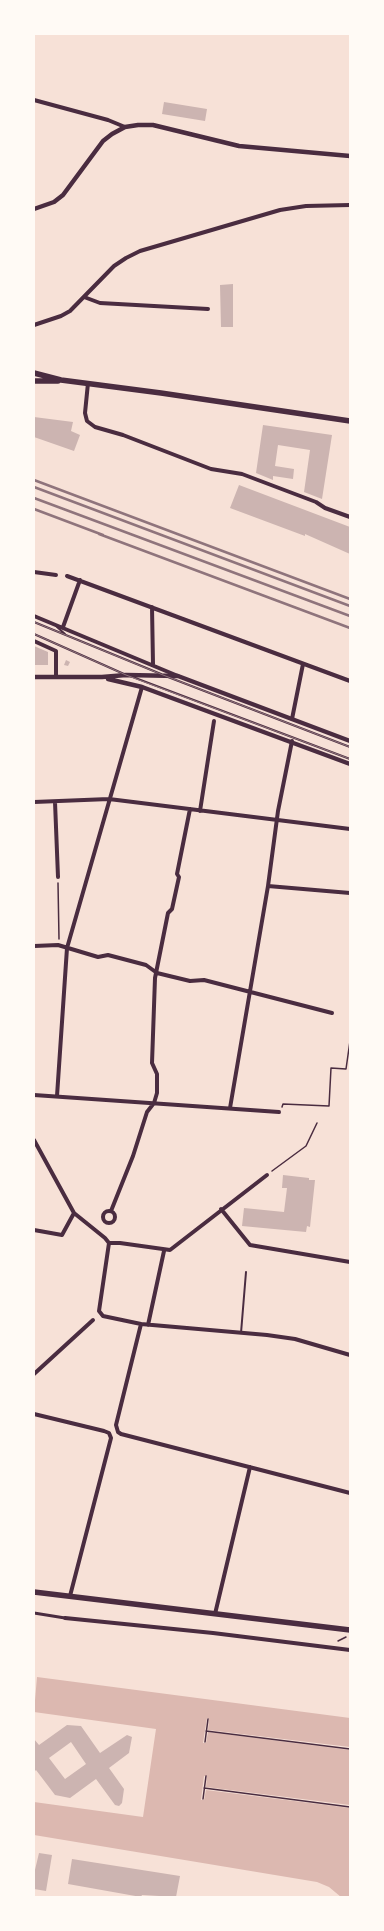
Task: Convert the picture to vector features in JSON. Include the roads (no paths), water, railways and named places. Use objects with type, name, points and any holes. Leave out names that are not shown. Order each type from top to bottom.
[{"type":"main road","points":[[34,373],[62,380],[350,421]]},
{"type":"main road","points":[[34,382],[62,380]]},
{"type":"main road","points":[[34,1592],[350,1630]]},
{"type":"street","points":[[34,100],[108,120],[125,128]]},
{"type":"street","points":[[34,209],[54,202],[63,195],[103,141],[112,134],[125,128],[138,125],[153,125],[239,146],[350,156]]},
{"type":"street","points":[[34,325],[66,314],[114,266],[126,258],[140,252],[280,210],[306,206],[350,205]]},
{"type":"street","points":[[84,296],[100,303],[208,309]]},
{"type":"street","points":[[88,383],[85,413],[87,421],[95,427],[211,469],[242,474],[316,502],[325,508],[350,517]]},
{"type":"street","points":[[34,572],[56,575]]},
{"type":"street","points":[[67,576],[350,681]]},
{"type":"street","points":[[63,627],[80,580]]},
{"type":"street","points":[[152,607],[153,664]]},
{"type":"street","points":[[34,616],[153,664],[178,676],[350,741]]},
{"type":"street","points":[[34,641],[56,651],[56,677]]},
{"type":"street","points":[[292,719],[303,664]]},
{"type":"street","points":[[34,677],[102,678],[126,675],[178,676]]},
{"type":"street","points":[[102,678],[142,687],[292,741],[350,764]]},
{"type":"street","points":[[57,1096],[67,948],[142,687]]},
{"type":"street","points":[[200,811],[214,721]]},
{"type":"street","points":[[230,1108],[268,886],[277,821],[292,741]]},
{"type":"street","points":[[34,802],[110,799],[350,829]]},
{"type":"street","points":[[55,802],[58,877]]},
{"type":"street","points":[[111,1211],[133,1156],[147,1112],[154,1103],[157,1093],[157,1074],[152,1063],[156,973],[168,913],[172,909],[179,877],[177,874],[190,810]]},
{"type":"street","points":[[268,886],[350,893]]},
{"type":"street","points":[[34,946],[58,945],[98,957],[108,955],[146,965],[156,973],[190,981],[204,980],[249,993],[332,1013]]},
{"type":"street","points":[[34,1095],[279,1112]]},
{"type":"street","points":[[34,1140],[74,1213],[109,1243],[98,1311],[103,1316],[148,1325],[295,1339],[350,1355]]},
{"type":"street","points":[[109,1243],[120,1243],[164,1251],[170,1250],[221,1209],[267,1175]]},
{"type":"street","points":[[221,1209],[250,1245],[350,1262]]},
{"type":"street","points":[[34,1230],[62,1235],[74,1213]]},
{"type":"street","points":[[148,1325],[164,1251]]},
{"type":"street","points":[[34,1374],[94,1320]]},
{"type":"street","points":[[141,1324],[116,1425],[118,1432],[124,1436],[250,1466],[350,1493]]},
{"type":"street","points":[[34,1414],[104,1431],[110,1436],[111,1440],[70,1596]]},
{"type":"street","points":[[215,1614],[250,1466]]},
{"type":"street","points":[[34,1613],[65,1618],[350,1650]]},
{"type":"lane","points":[[34,622],[163,675],[350,747]]},
{"type":"lane","points":[[54,624],[65,634]]},
{"type":"lane","points":[[34,634],[126,675],[350,759]]},
{"type":"lane","points":[[241,1333],[246,1272]]},
{"type":"tram line","points":[[34,622],[163,675],[350,747]]},
{"type":"tram line","points":[[34,634],[126,675],[350,759]]},
{"type":"railway","points":[[34,480],[350,599]]},
{"type":"railway","points":[[34,487],[350,606]]},
{"type":"railway","points":[[34,498],[350,616]]},
{"type":"railway","points":[[34,509],[103,535]]},
{"type":"railway","points":[[99,534],[350,628]]}]
